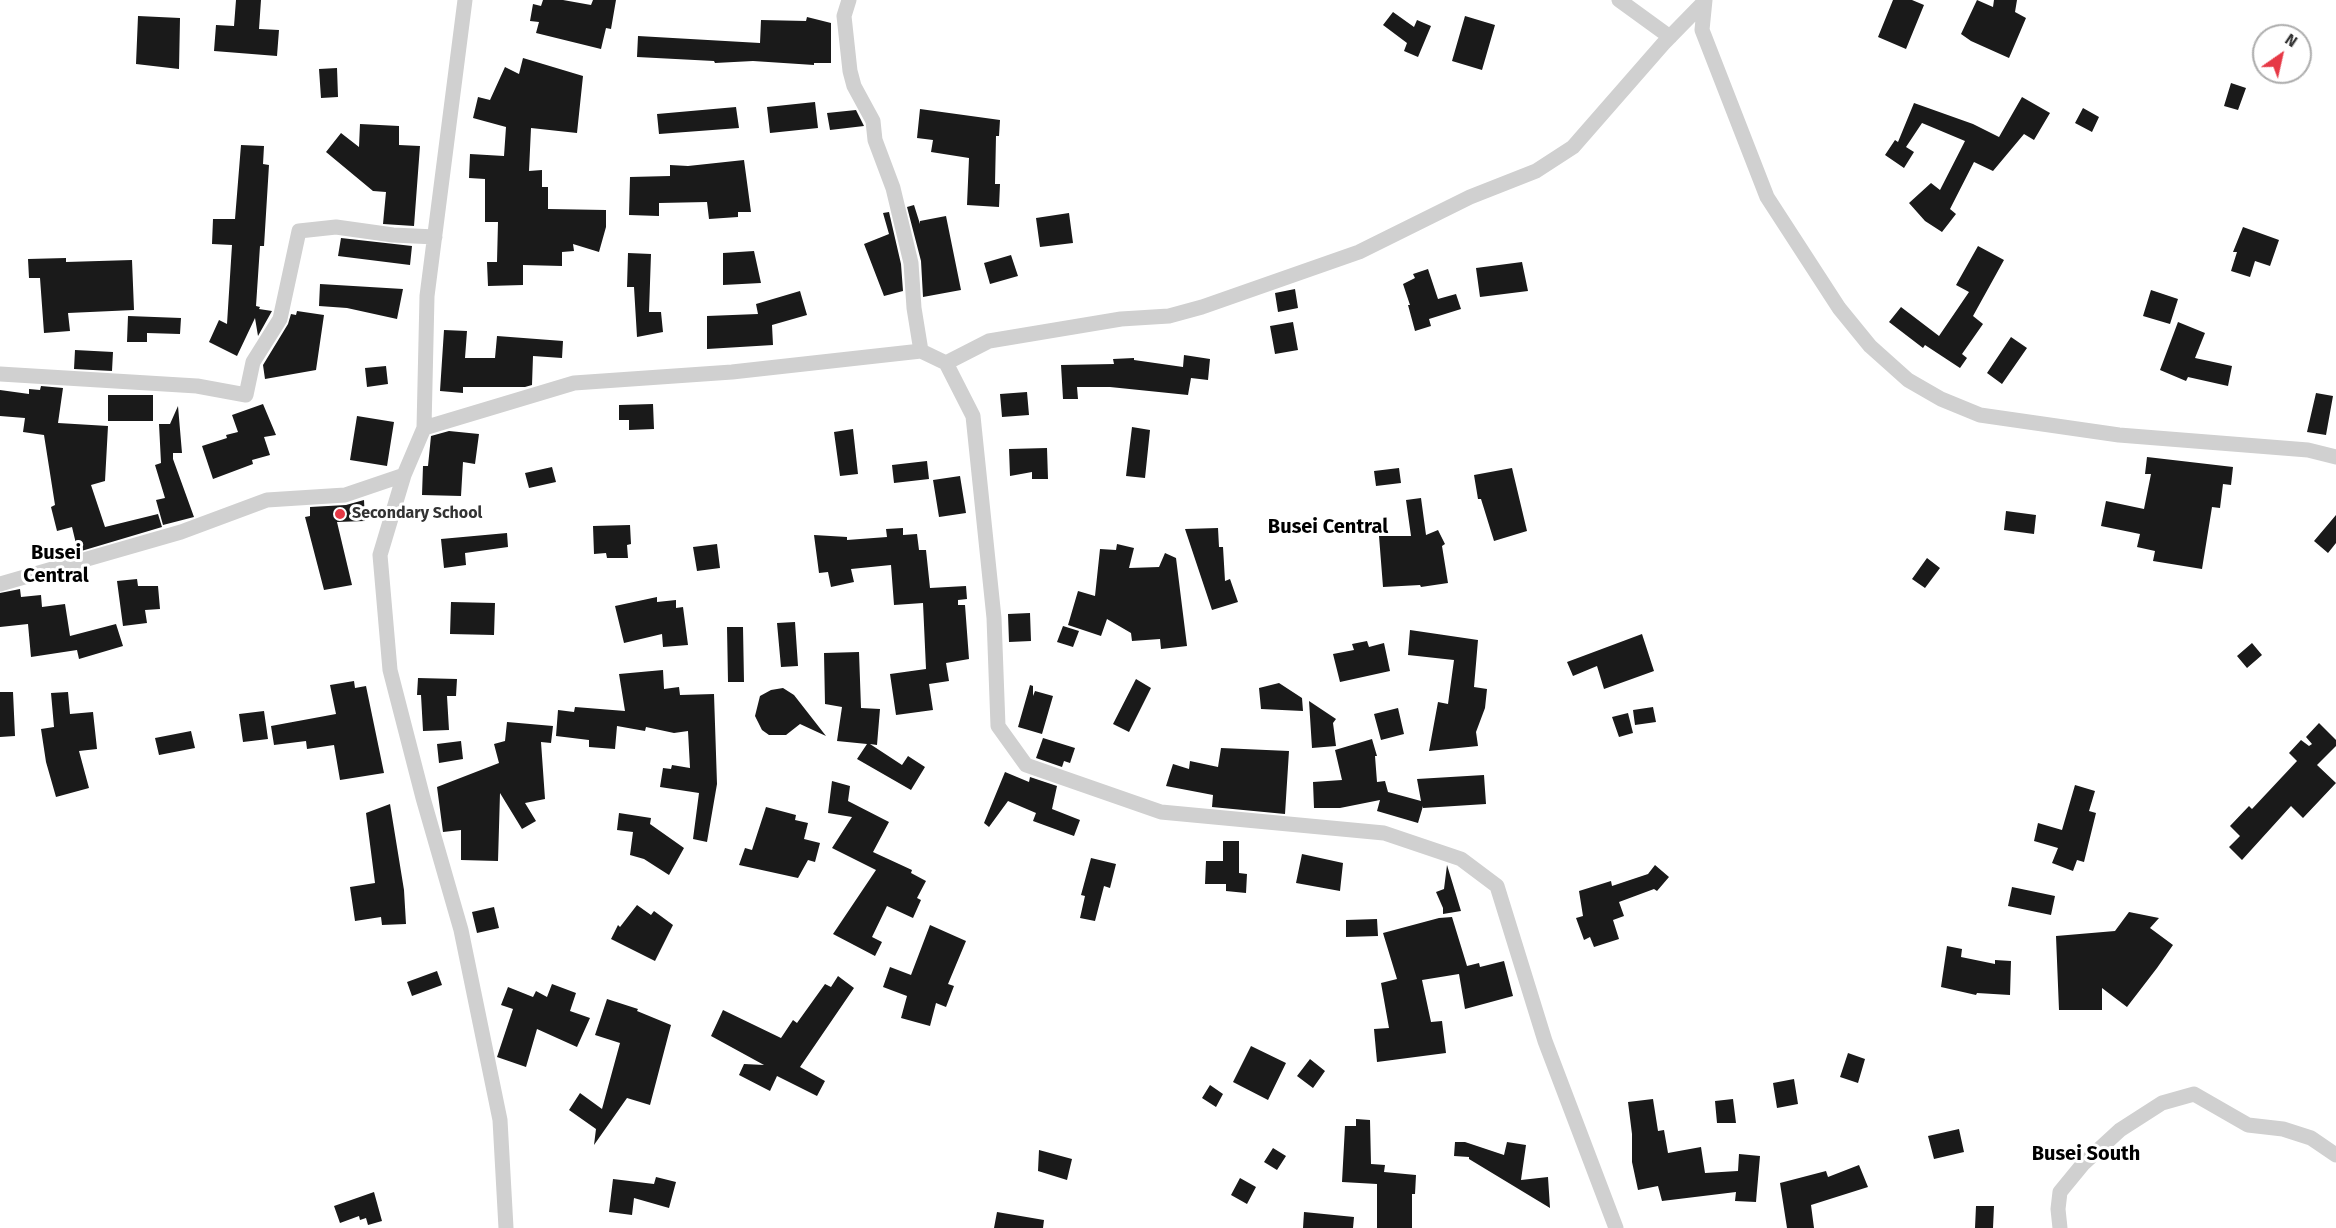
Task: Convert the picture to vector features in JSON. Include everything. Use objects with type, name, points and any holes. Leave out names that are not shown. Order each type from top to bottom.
[{"type":"street","points":[[465,0],[428,296],[424,428],[404,474],[380,555],[390,670],[461,930],[500,1120],[506,1228]]},
{"type":"street","points":[[849,0],[845,27],[850,70],[854,86],[873,121],[875,140],[893,188],[911,263],[914,308],[921,351]]},
{"type":"street","points":[[1619,0],[1670,37]]},
{"type":"street","points":[[946,363],[989,341],[1121,320],[1170,316],[1202,307],[1359,252],[1470,196],[1536,171],[1573,147],[1670,37],[1705,1]]},
{"type":"street","points":[[1705,1],[1702,30],[1767,197],[1839,308],[1870,346],[1908,380],[1941,399],[1980,415],[2119,435],[2308,450],[2336,457]]},
{"type":"street","points":[[0,374],[197,386],[246,395],[253,362],[280,319],[299,231],[336,227],[393,235],[435,237]]},
{"type":"street","points":[[424,428],[574,383],[732,372],[921,351],[946,363],[973,416],[994,618],[998,726],[1026,765],[1161,812],[1384,833],[1461,859],[1497,886],[1545,1041],[1616,1228]]},
{"type":"street","points":[[0,584],[181,532],[267,500],[345,495],[404,474]]},
{"type":"street","points":[[2060,1228],[2058,1209],[2060,1192],[2083,1164],[2120,1130],[2162,1103],[2194,1094],[2248,1125],[2283,1130],[2311,1138],[2336,1155]]},
{"type":"building","points":[[236,0],[261,0],[259,29],[279,30],[277,56],[214,51],[216,25],[234,26]]},
{"type":"building","points":[[543,0],[563,0],[591,5],[593,0],[616,0],[611,29],[606,28],[601,49],[536,33],[539,22],[530,21],[533,4],[541,6]]},
{"type":"building","points":[[1893,0],[1912,0],[1924,5],[1906,49],[1878,37]]},
{"type":"building","points":[[1977,0],[1993,7],[1994,0],[2017,0],[2015,12],[2026,18],[2009,58],[1961,34]]},
{"type":"building","points":[[1393,12],[1414,27],[1417,20],[1431,26],[1418,57],[1404,51],[1407,43],[1383,25]]},
{"type":"building","points":[[138,16],[180,18],[179,69],[136,64]]},
{"type":"building","points":[[1465,16],[1495,25],[1482,70],[1452,61]]},
{"type":"building","points":[[807,17],[831,23],[831,63],[814,63],[814,65],[753,61],[715,63],[714,61],[637,57],[638,36],[760,43],[761,20],[806,21]]},
{"type":"building","points":[[523,58],[583,76],[577,133],[531,128],[529,171],[542,170],[542,187],[548,187],[548,209],[606,210],[606,227],[599,252],[573,244],[574,251],[562,252],[562,266],[523,265],[523,285],[488,286],[487,262],[497,262],[498,222],[485,222],[485,179],[469,178],[470,154],[504,156],[506,127],[473,118],[478,97],[490,100],[505,67],[519,74]]},
{"type":"building","points":[[337,68],[338,97],[321,98],[319,69]]},
{"type":"building","points":[[2231,83],[2246,88],[2238,110],[2224,106]]},
{"type":"building","points":[[2022,97],[2050,113],[2034,140],[2024,134],[1993,171],[1974,162],[1950,209],[1956,214],[1942,232],[1925,221],[1909,203],[1931,183],[1940,190],[1965,141],[1922,123],[1906,147],[1914,152],[1904,168],[1885,155],[1895,140],[1898,142],[1914,103],[1973,124],[1999,137]]},
{"type":"building","points":[[815,102],[818,128],[770,133],[767,107]]},
{"type":"building","points":[[736,107],[739,128],[659,134],[657,114]]},
{"type":"building","points":[[2083,108],[2099,117],[2092,132],[2075,123]]},
{"type":"building","points":[[920,109],[1000,120],[999,136],[996,136],[995,184],[1000,184],[999,207],[967,205],[969,158],[931,152],[933,140],[917,138]]},
{"type":"building","points":[[856,110],[864,126],[830,130],[827,113]]},
{"type":"building","points":[[360,124],[399,126],[399,145],[420,146],[414,226],[383,224],[386,192],[373,191],[326,152],[341,133],[359,147]]},
{"type":"building","points":[[241,145],[264,146],[263,164],[269,165],[264,246],[260,246],[256,306],[260,307],[259,309],[272,311],[258,336],[255,318],[237,356],[209,342],[219,320],[227,324],[232,245],[212,244],[213,219],[235,219]]},
{"type":"building","points":[[744,160],[751,212],[738,212],[738,217],[709,219],[707,202],[659,203],[659,216],[629,215],[630,177],[670,176],[670,165],[688,166]]},
{"type":"building","points":[[914,205],[920,224],[920,221],[946,216],[961,290],[923,297],[921,261],[907,207]]},
{"type":"building","points":[[889,212],[901,264],[903,291],[884,296],[864,244],[889,234],[883,213]]},
{"type":"building","points":[[1069,213],[1073,243],[1040,247],[1036,218]]},
{"type":"building","points":[[2243,227],[2279,240],[2270,266],[2255,261],[2250,277],[2231,271],[2237,252],[2233,252]]},
{"type":"building","points":[[341,238],[412,246],[410,265],[338,256]]},
{"type":"building","points":[[1978,246],[2004,260],[1973,316],[1983,324],[1962,354],[1967,358],[1960,368],[1925,345],[1923,348],[1889,322],[1901,307],[1939,336],[1969,292],[1956,285]]},
{"type":"building","points":[[754,251],[761,283],[723,285],[723,253]]},
{"type":"building","points":[[628,253],[651,254],[649,312],[661,312],[663,332],[637,337],[634,287],[627,287]]},
{"type":"building","points":[[1011,255],[1018,276],[990,284],[984,263]]},
{"type":"building","points":[[66,258],[66,262],[132,260],[134,310],[68,313],[70,331],[44,333],[40,278],[29,278],[28,259]]},
{"type":"building","points":[[1522,262],[1528,291],[1480,297],[1476,268]]},
{"type":"building","points":[[1428,269],[1438,299],[1456,294],[1461,309],[1429,319],[1431,326],[1415,331],[1403,284],[1415,278],[1413,274]]},
{"type":"building","points":[[320,284],[403,289],[397,319],[347,308],[319,306]]},
{"type":"building","points":[[1295,289],[1298,308],[1278,312],[1275,293]]},
{"type":"building","points":[[2151,290],[2178,299],[2170,324],[2143,316]]},
{"type":"building","points":[[800,291],[807,315],[772,325],[773,345],[707,349],[707,316],[758,314],[756,304]]},
{"type":"building","points":[[297,311],[324,315],[316,370],[265,379],[263,365],[288,324],[291,314],[296,315]]},
{"type":"building","points":[[128,316],[181,318],[180,334],[147,333],[147,342],[127,342]]},
{"type":"building","points":[[1293,322],[1298,350],[1275,354],[1270,326]]},
{"type":"building","points":[[2178,322],[2205,333],[2195,358],[2232,366],[2228,386],[2188,377],[2186,381],[2160,370]]},
{"type":"building","points":[[444,330],[467,331],[465,358],[495,358],[497,336],[563,341],[562,358],[533,356],[532,385],[525,387],[463,387],[463,393],[440,391]]},
{"type":"building","points":[[2011,337],[2027,348],[2002,384],[1987,373]]},
{"type":"building","points":[[75,350],[113,352],[112,371],[74,369]]},
{"type":"building","points":[[1184,355],[1210,359],[1208,380],[1191,378],[1188,395],[1110,387],[1077,387],[1078,399],[1063,399],[1061,365],[1114,364],[1113,359],[1134,358],[1134,360],[1183,367]]},
{"type":"building","points":[[386,366],[388,384],[367,387],[365,368]]},
{"type":"building","points":[[41,386],[63,388],[58,423],[108,426],[105,481],[91,485],[105,527],[158,514],[162,527],[78,552],[72,527],[57,531],[51,507],[55,505],[44,435],[23,432],[25,418],[0,416],[0,390],[29,394],[29,389],[40,390]]},
{"type":"building","points":[[1027,392],[1029,415],[1002,417],[1000,394]]},
{"type":"building","points":[[2316,393],[2333,396],[2326,435],[2307,432]]},
{"type":"building","points":[[108,395],[153,395],[153,421],[108,421]]},
{"type":"building","points":[[263,404],[276,435],[264,437],[270,455],[252,460],[253,464],[213,479],[202,446],[238,432],[232,415]]},
{"type":"building","points":[[653,404],[654,429],[629,430],[629,420],[619,420],[619,405]]},
{"type":"building","points":[[178,406],[182,453],[173,453],[173,459],[194,517],[163,525],[156,500],[165,498],[155,465],[161,463],[159,424],[170,424]]},
{"type":"building","points":[[357,416],[394,422],[387,466],[350,460]]},
{"type":"building","points":[[1132,427],[1150,430],[1145,478],[1126,476]]},
{"type":"building","points":[[853,429],[858,474],[840,476],[834,432]]},
{"type":"building","points":[[449,431],[479,434],[475,464],[463,462],[461,496],[422,495],[423,466],[428,466],[431,436]]},
{"type":"building","points":[[1047,448],[1048,479],[1032,479],[1032,472],[1010,476],[1009,449]]},
{"type":"building","points":[[2147,457],[2233,467],[2231,485],[2223,484],[2220,508],[2212,507],[2202,569],[2153,561],[2155,551],[2137,547],[2140,534],[2101,526],[2106,501],[2144,509],[2151,474],[2145,474]]},
{"type":"building","points":[[927,461],[929,479],[894,483],[892,465]]},
{"type":"building","points":[[552,467],[556,482],[529,488],[525,473]]},
{"type":"building","points":[[1399,468],[1401,483],[1376,486],[1374,471]]},
{"type":"building","points":[[1512,468],[1527,531],[1494,541],[1481,499],[1478,499],[1474,475]]},
{"type":"building","points":[[960,476],[966,513],[939,517],[933,480]]},
{"type":"building","points":[[1421,498],[1426,535],[1438,530],[1445,544],[1442,546],[1448,583],[1421,587],[1420,585],[1383,587],[1379,536],[1411,536],[1406,500]]},
{"type":"building","points":[[364,500],[365,521],[337,522],[352,585],[324,590],[305,517],[310,516],[310,507],[346,505]]},
{"type":"building","points":[[2006,511],[2036,515],[2034,534],[2004,530]]},
{"type":"building","points":[[2336,515],[2336,543],[2328,553],[2314,541]]},
{"type":"building","points":[[630,525],[631,544],[627,545],[628,558],[607,558],[606,553],[594,554],[593,526]]},
{"type":"building","points":[[903,528],[903,535],[917,534],[919,550],[926,550],[930,588],[966,586],[967,599],[958,600],[958,605],[965,605],[969,659],[946,663],[949,681],[929,684],[933,710],[896,715],[890,674],[926,669],[923,603],[894,605],[891,565],[851,569],[854,582],[831,587],[828,572],[819,573],[814,535],[847,537],[847,540],[887,537],[886,529]]},
{"type":"building","points":[[1218,528],[1219,547],[1223,547],[1225,581],[1230,579],[1238,602],[1212,610],[1185,529]]},
{"type":"building","points":[[507,533],[508,547],[465,553],[466,565],[444,568],[441,539]]},
{"type":"building","points":[[717,544],[720,568],[697,571],[693,547]]},
{"type":"building","points":[[1117,544],[1134,548],[1129,568],[1159,567],[1165,553],[1176,558],[1187,646],[1161,649],[1160,639],[1132,641],[1131,633],[1107,619],[1101,636],[1068,625],[1078,591],[1095,596],[1100,549],[1116,550]]},
{"type":"building","points":[[1927,558],[1940,568],[1925,588],[1912,579]]},
{"type":"building","points":[[137,579],[138,586],[158,586],[160,609],[145,610],[147,623],[123,626],[117,581]]},
{"type":"building","points":[[20,589],[21,597],[41,595],[42,607],[65,604],[70,636],[116,624],[123,646],[79,659],[77,650],[31,657],[28,624],[0,627],[0,593]]},
{"type":"building","points":[[657,597],[657,602],[676,600],[676,608],[683,607],[688,645],[663,647],[662,634],[624,643],[615,606]]},
{"type":"building","points":[[451,602],[495,603],[494,635],[450,634]]},
{"type":"building","points":[[1030,613],[1031,641],[1009,642],[1008,614]]},
{"type":"building","points":[[795,622],[798,666],[781,667],[777,623]]},
{"type":"building","points":[[1063,626],[1079,631],[1073,647],[1057,642]]},
{"type":"building","points":[[727,627],[743,627],[744,682],[728,682]]},
{"type":"building","points":[[1410,630],[1478,640],[1474,687],[1487,689],[1485,708],[1476,732],[1478,746],[1429,751],[1438,702],[1448,704],[1454,660],[1408,655]]},
{"type":"building","points":[[1642,634],[1654,671],[1604,689],[1597,666],[1573,676],[1567,662]]},
{"type":"building","points":[[1367,641],[1369,647],[1384,643],[1390,671],[1340,682],[1333,654],[1354,650],[1352,644]]},
{"type":"building","points":[[2252,643],[2262,655],[2247,668],[2237,656]]},
{"type":"building","points":[[859,652],[861,708],[880,709],[877,745],[870,744],[902,765],[908,756],[925,767],[911,790],[857,759],[867,744],[837,741],[842,707],[825,704],[824,653]]},
{"type":"building","points":[[663,670],[664,689],[679,687],[680,695],[714,694],[717,784],[707,842],[693,839],[699,793],[660,787],[663,768],[671,769],[672,765],[690,768],[688,731],[674,733],[646,727],[645,731],[617,726],[615,749],[589,747],[589,740],[556,736],[558,710],[574,712],[575,707],[625,711],[619,674]]},
{"type":"building","points":[[418,678],[457,679],[456,696],[447,696],[449,730],[423,731],[421,695],[417,695]]},
{"type":"building","points":[[1136,679],[1151,688],[1129,732],[1113,724]]},
{"type":"building","points":[[354,681],[355,688],[366,686],[384,773],[340,780],[334,745],[307,749],[306,741],[274,745],[271,726],[336,714],[330,685]]},
{"type":"building","points":[[1279,683],[1302,698],[1303,711],[1261,709],[1259,688]]},
{"type":"building","points":[[1030,685],[1033,686],[1033,696],[1035,691],[1053,696],[1042,734],[1018,727]]},
{"type":"building","points":[[783,688],[794,695],[826,736],[800,724],[786,735],[769,735],[762,730],[755,716],[760,696],[771,690]]},
{"type":"building","points":[[0,692],[13,692],[15,736],[0,737]]},
{"type":"building","points":[[68,692],[70,714],[93,712],[97,749],[79,751],[89,788],[56,797],[46,762],[41,729],[54,727],[51,693]]},
{"type":"building","points":[[1309,701],[1336,719],[1333,723],[1336,746],[1312,748]]},
{"type":"building","points":[[1653,707],[1656,722],[1635,725],[1633,710]]},
{"type":"building","points":[[1398,708],[1404,734],[1381,740],[1374,714]]},
{"type":"building","points":[[264,711],[268,739],[243,742],[239,714]]},
{"type":"building","points":[[1628,713],[1633,733],[1619,737],[1612,717]]},
{"type":"building","points":[[507,722],[553,726],[551,743],[541,742],[545,799],[525,803],[536,821],[522,829],[500,793],[498,861],[461,860],[461,830],[443,832],[437,787],[499,763],[494,744],[505,741]]},
{"type":"building","points":[[2319,723],[2336,740],[2336,746],[2317,765],[2336,783],[2303,818],[2291,806],[2242,860],[2229,847],[2240,836],[2230,826],[2249,806],[2252,809],[2297,761],[2289,753],[2301,740],[2309,746],[2312,744],[2306,737]]},
{"type":"building","points":[[191,731],[195,748],[159,755],[155,738]]},
{"type":"building","points":[[1043,738],[1075,748],[1070,763],[1064,761],[1062,767],[1036,758]]},
{"type":"building","points":[[1372,739],[1377,756],[1375,756],[1377,782],[1385,781],[1388,792],[1421,801],[1417,779],[1484,775],[1486,804],[1423,808],[1423,806],[1418,823],[1377,811],[1380,800],[1340,808],[1314,808],[1313,782],[1342,780],[1335,750]]},
{"type":"building","points":[[461,741],[463,759],[439,763],[437,744]]},
{"type":"building","points":[[1221,748],[1289,751],[1285,814],[1212,807],[1213,795],[1166,786],[1173,764],[1189,769],[1190,761],[1218,767]]},
{"type":"building","points":[[1005,772],[1029,782],[1030,777],[1057,786],[1052,809],[1080,820],[1074,836],[1033,821],[1036,813],[1008,801],[989,827],[984,823]]},
{"type":"building","points":[[832,781],[850,786],[848,801],[889,822],[873,852],[912,870],[911,873],[926,881],[917,898],[921,900],[913,918],[887,906],[872,937],[882,942],[875,956],[833,934],[876,870],[832,848],[852,817],[828,813]]},
{"type":"building","points":[[2075,785],[2095,791],[2089,811],[2096,813],[2084,862],[2077,860],[2073,871],[2052,863],[2058,848],[2034,841],[2038,823],[2062,830]]},
{"type":"building","points":[[390,804],[404,890],[406,924],[382,925],[381,917],[355,921],[350,887],[375,883],[366,813]]},
{"type":"building","points":[[766,807],[796,815],[795,820],[808,823],[804,839],[820,843],[815,862],[808,860],[798,878],[739,865],[745,848],[752,850]]},
{"type":"building","points":[[619,813],[651,818],[650,824],[684,848],[669,875],[644,859],[630,855],[633,832],[617,830]]},
{"type":"building","points":[[1223,841],[1239,841],[1239,873],[1247,874],[1246,893],[1226,891],[1226,884],[1205,884],[1206,861],[1223,861]]},
{"type":"building","points":[[1302,854],[1343,863],[1340,891],[1296,883]]},
{"type":"building","points":[[1091,858],[1116,864],[1110,888],[1104,886],[1095,921],[1080,918],[1085,896],[1081,895]]},
{"type":"building","points":[[1447,865],[1461,911],[1443,914],[1443,908],[1436,892],[1444,889]]},
{"type":"building","points":[[1655,865],[1669,877],[1657,891],[1654,889],[1619,902],[1624,916],[1613,920],[1619,939],[1594,947],[1590,937],[1584,940],[1576,918],[1583,916],[1579,891],[1611,881],[1612,886],[1648,874]]},
{"type":"building","points":[[2012,887],[2055,896],[2051,915],[2008,906]]},
{"type":"building","points":[[637,905],[651,915],[654,911],[673,925],[655,961],[611,939],[618,925],[620,927]]},
{"type":"building","points":[[494,907],[499,928],[477,933],[472,912]]},
{"type":"building","points":[[2129,912],[2159,918],[2150,928],[2173,945],[2157,968],[2127,1007],[2102,988],[2102,1010],[2059,1010],[2056,936],[2115,931]]},
{"type":"building","points":[[1452,917],[1467,966],[1479,963],[1480,967],[1504,961],[1513,996],[1465,1009],[1459,974],[1422,980],[1431,1022],[1442,1021],[1446,1053],[1377,1062],[1374,1029],[1389,1028],[1381,983],[1397,979],[1383,933],[1439,918]]},
{"type":"building","points":[[1377,919],[1378,936],[1346,937],[1346,920]]},
{"type":"building","points":[[930,925],[966,941],[948,984],[954,986],[946,1007],[936,1003],[930,1026],[901,1018],[907,996],[883,987],[890,967],[911,975]]},
{"type":"building","points":[[1947,946],[1962,949],[1961,957],[1995,964],[1995,960],[2011,961],[2010,995],[1977,993],[1976,995],[1941,987]]},
{"type":"building","points":[[437,971],[442,985],[412,996],[407,982]]},
{"type":"building","points":[[838,976],[854,988],[800,1067],[825,1081],[817,1096],[777,1076],[770,1091],[739,1075],[744,1064],[764,1065],[711,1036],[723,1010],[781,1038],[793,1020],[797,1023],[825,984],[831,987]]},
{"type":"building","points":[[552,984],[576,993],[570,1011],[590,1018],[577,1047],[537,1029],[526,1067],[497,1057],[513,1009],[501,1005],[508,987],[533,997],[536,991],[547,997]]},
{"type":"building","points":[[607,999],[638,1009],[637,1011],[671,1025],[650,1105],[627,1098],[594,1145],[596,1129],[569,1110],[580,1093],[602,1109],[620,1043],[595,1035]]},
{"type":"building","points":[[1251,1046],[1286,1063],[1268,1100],[1233,1082]]},
{"type":"building","points":[[1848,1053],[1865,1059],[1858,1083],[1840,1077]]},
{"type":"building","points":[[1310,1059],[1325,1071],[1313,1088],[1297,1076]]},
{"type":"building","points":[[1794,1079],[1798,1104],[1777,1108],[1773,1083]]},
{"type":"building","points":[[1210,1085],[1223,1094],[1216,1107],[1202,1098]]},
{"type":"building","points":[[1653,1099],[1658,1131],[1664,1130],[1668,1153],[1701,1147],[1705,1173],[1738,1171],[1739,1154],[1760,1156],[1756,1202],[1735,1201],[1736,1192],[1662,1201],[1658,1186],[1638,1190],[1632,1162],[1632,1134],[1628,1102]]},
{"type":"building","points":[[1733,1099],[1736,1123],[1717,1123],[1715,1101]]},
{"type":"building","points":[[1356,1119],[1370,1120],[1371,1164],[1385,1165],[1384,1172],[1416,1175],[1415,1194],[1412,1194],[1412,1228],[1377,1228],[1377,1184],[1342,1182],[1345,1126],[1356,1126]]},
{"type":"building","points":[[1959,1129],[1964,1152],[1934,1159],[1928,1136]]},
{"type":"building","points":[[1455,1142],[1465,1142],[1504,1155],[1507,1142],[1526,1145],[1521,1180],[1548,1177],[1550,1208],[1469,1157],[1454,1156]]},
{"type":"building","points":[[1273,1148],[1286,1156],[1277,1170],[1264,1162]]},
{"type":"building","points":[[1039,1150],[1072,1159],[1067,1180],[1038,1171]]},
{"type":"building","points":[[1859,1165],[1868,1187],[1811,1205],[1814,1228],[1787,1228],[1780,1183],[1826,1171],[1828,1177]]},
{"type":"building","points":[[656,1177],[676,1182],[669,1208],[634,1198],[632,1215],[609,1212],[613,1179],[654,1184]]},
{"type":"building","points":[[1240,1178],[1256,1187],[1247,1204],[1231,1195]]},
{"type":"building","points":[[374,1192],[382,1221],[368,1225],[366,1218],[360,1220],[359,1216],[340,1223],[334,1206]]},
{"type":"building","points":[[1976,1206],[1994,1206],[1993,1228],[1975,1228]]},
{"type":"building","points":[[997,1212],[1044,1220],[1043,1228],[994,1228]]},
{"type":"building","points":[[1304,1212],[1354,1217],[1353,1228],[1303,1228]]},
{"type":"place","name":"Secondary School","points":[[340,514]]},
{"type":"district","name":"Busei Central","points":[[1328,527]]},
{"type":"district","name":"Busei Central","points":[[56,564]]},
{"type":"district","name":"Busei South","points":[[2086,1154]]}]
